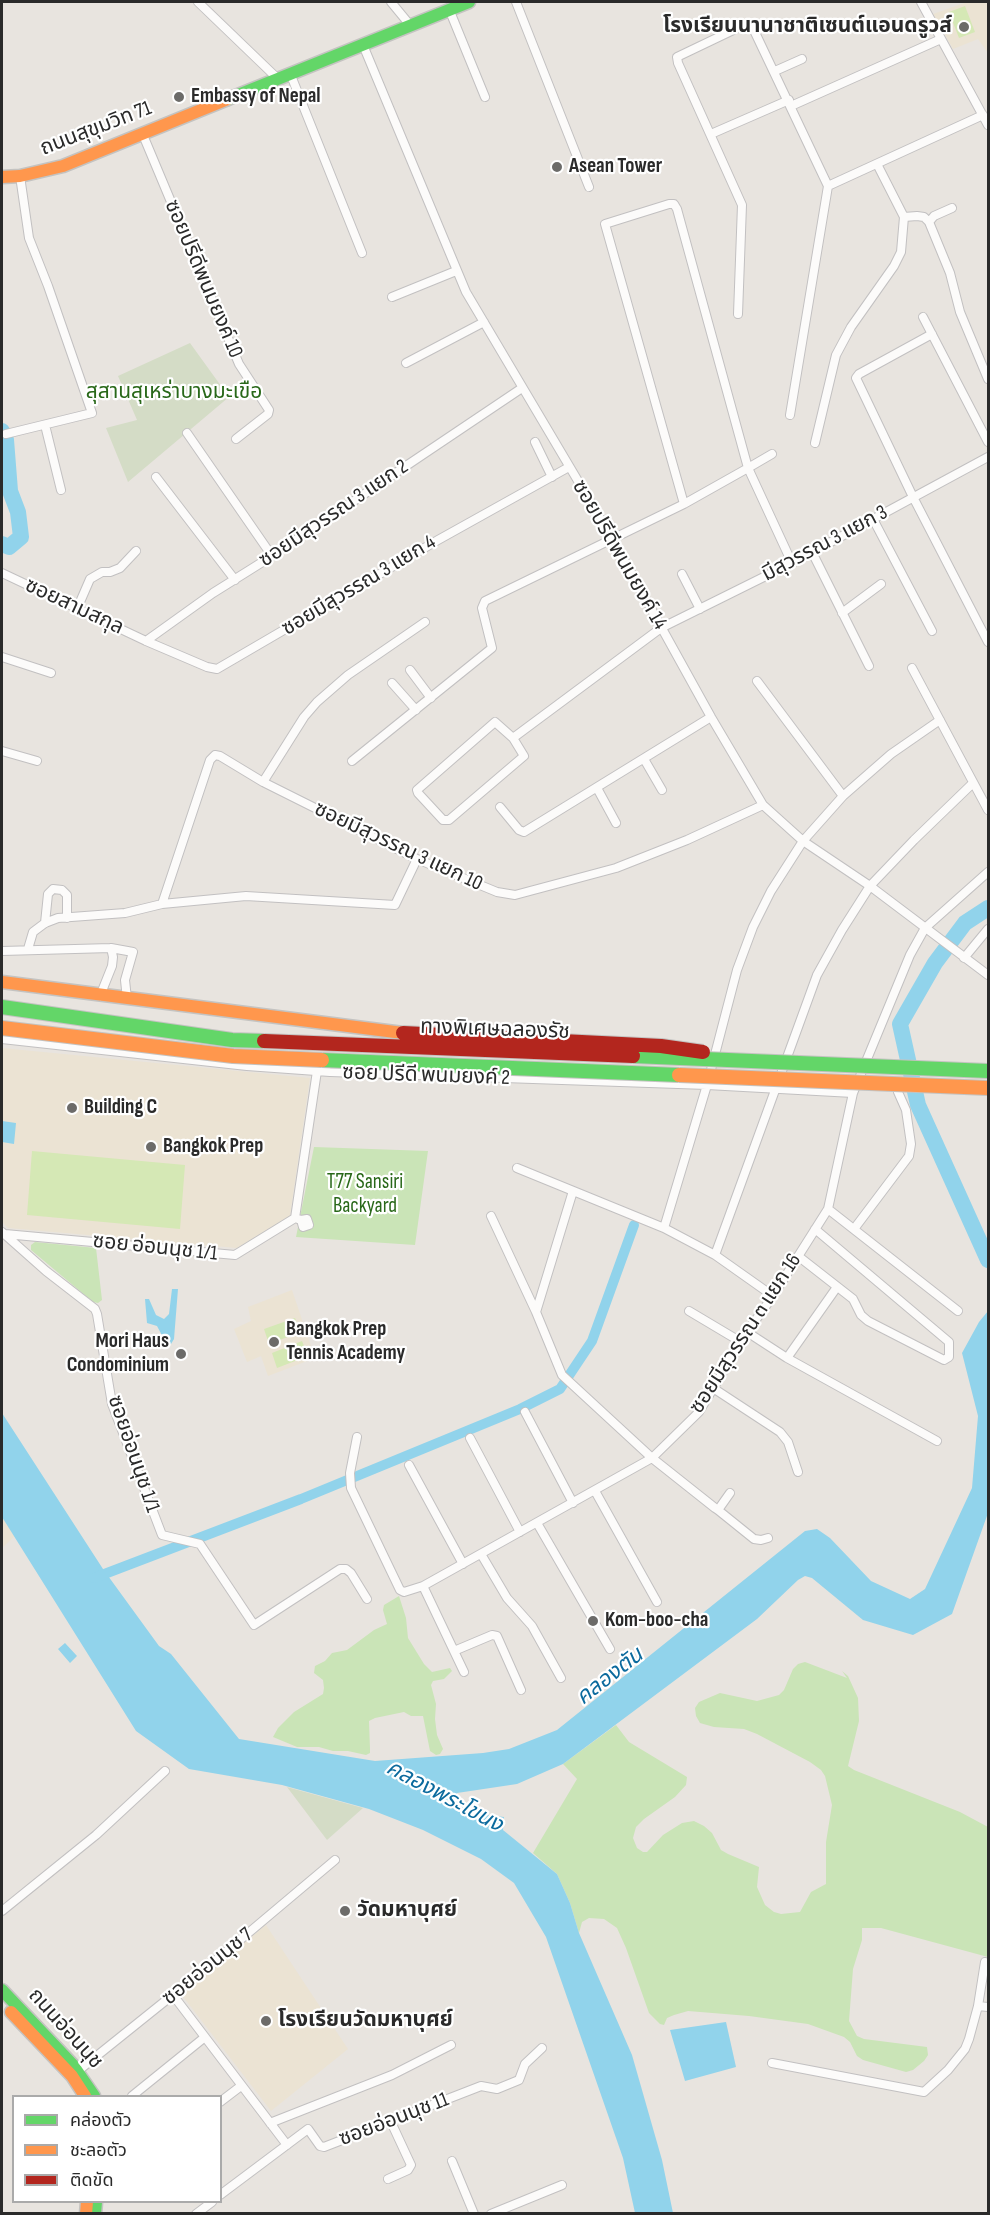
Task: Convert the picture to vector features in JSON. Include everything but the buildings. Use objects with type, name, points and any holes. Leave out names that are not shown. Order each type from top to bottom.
[{"type":"main road","name":"ถนนสุขุมวิท 71","points":[[2,177],[20,176],[63,166],[469,2]]},
{"type":"main road","points":[[2,982],[403,1033],[661,1046],[788,1064]]},
{"type":"main road","name":"ทางพิเศษฉลองรัช","points":[[2,1006],[232,1040],[988,1071]]},
{"type":"main road","name":"ทางพิเศษฉลองรัช","points":[[2,1028],[233,1056],[988,1088]]},
{"type":"main road","name":"ถนนอ่อนนุช","points":[[2,1990],[78,2071],[93,2095]]},
{"type":"main road","name":"ถนนอ่อนนุช","points":[[2,2002],[72,2076],[84,2095]]},
{"type":"street","points":[[198,2],[284,76],[362,253]]},
{"type":"street","points":[[391,2],[410,25]]},
{"type":"street","points":[[516,2],[589,187]]},
{"type":"street","points":[[921,2],[988,125]]},
{"type":"street","points":[[449,9],[485,97]]},
{"type":"street","points":[[738,314],[742,206],[677,57],[746,24],[751,24],[828,186],[789,415]]},
{"type":"street","points":[[711,134],[941,39]]},
{"type":"street","name":"ซอยปรีดีพนมยงค์ 14","points":[[363,45],[456,271],[522,388],[613,540],[711,717],[763,805],[803,841],[870,886],[988,975]]},
{"type":"street","points":[[775,71],[802,59]]},
{"type":"street","points":[[828,186],[983,115]]},
{"type":"street","name":"ซอยปรีดีพนมยงค์ 10","points":[[142,135],[243,374],[269,410],[268,414],[236,439]]},
{"type":"street","points":[[815,443],[836,355],[901,252],[904,218],[877,164]]},
{"type":"street","points":[[6,434],[92,412],[29,238],[20,176]]},
{"type":"street","points":[[684,504],[605,224],[669,204],[674,204],[677,209],[748,468],[792,563]]},
{"type":"street","points":[[929,222],[934,216],[952,208]]},
{"type":"street","points":[[904,218],[917,216],[929,222],[950,273],[960,312],[988,379]]},
{"type":"street","points":[[392,297],[456,271]]},
{"type":"street","points":[[923,317],[988,442]]},
{"type":"street","points":[[406,363],[484,322]]},
{"type":"street","points":[[932,334],[859,375],[856,378],[857,384],[988,642]]},
{"type":"street","name":"ซอยมีสุวรรณ 3 แยก 2","points":[[146,641],[213,593],[522,388]]},
{"type":"street","points":[[45,425],[61,490]]},
{"type":"street","points":[[187,433],[272,556]]},
{"type":"street","points":[[535,442],[552,477]]},
{"type":"street","points":[[352,761],[492,648],[482,608],[485,601],[684,504],[772,454]]},
{"type":"street","name":"มีสุวรรณ 3 แยก 3","points":[[513,738],[661,628],[792,563],[988,457]]},
{"type":"street","name":"ซอยมีสุวรรณ 3 แยก 4","points":[[146,641],[207,667],[217,669],[438,540],[569,467]]},
{"type":"street","points":[[156,477],[235,580]]},
{"type":"street","points":[[873,519],[932,631]]},
{"type":"street","points":[[77,609],[90,579],[102,572],[120,568],[136,550]]},
{"type":"street","points":[[812,552],[868,666]]},
{"type":"street","name":"ซอยสามสกุล","points":[[2,573],[146,641]]},
{"type":"street","points":[[682,574],[700,609]]},
{"type":"street","points":[[842,613],[881,584]]},
{"type":"street","points":[[263,782],[304,717],[317,702],[348,675],[425,622]]},
{"type":"street","points":[[2,657],[51,673]]},
{"type":"street","points":[[912,668],[988,810]]},
{"type":"street","points":[[410,670],[431,698]]},
{"type":"street","points":[[757,681],[843,796]]},
{"type":"street","points":[[392,683],[416,710]]},
{"type":"street","points":[[500,807],[519,830],[524,832],[711,717]]},
{"type":"street","points":[[664,1228],[707,1085],[737,970],[753,927],[771,891],[803,841],[843,796],[891,754],[940,720]]},
{"type":"street","points":[[492,723],[498,724],[513,738],[524,756],[449,820],[443,820],[418,793],[419,786],[492,723]]},
{"type":"street","points":[[2,751],[37,762]]},
{"type":"street","name":"ซอยมีสุวรรณ 3 แยก 10","points":[[162,904],[210,760],[214,756],[220,756],[263,782],[417,859],[497,892],[515,895],[616,868],[687,840],[763,805]]},
{"type":"street","points":[[644,759],[662,790]]},
{"type":"street","points":[[715,1255],[816,975],[870,886],[973,783]]},
{"type":"street","points":[[597,788],[616,823]]},
{"type":"street","points":[[28,950],[33,932],[45,923],[67,918],[125,913],[162,904],[265,896],[391,905],[398,903],[417,859]]},
{"type":"street","points":[[925,928],[988,872]]},
{"type":"street","points":[[45,923],[48,894],[53,889],[62,890],[67,895],[67,918]]},
{"type":"street","name":"ซอยมีสุวรรณ ๓ แยก 16","points":[[423,1586],[652,1458],[699,1412],[747,1332],[773,1296],[828,1209],[852,1094],[894,990],[925,928]]},
{"type":"street","points":[[964,958],[988,929]]},
{"type":"street","points":[[100,996],[112,966],[111,948]]},
{"type":"street","points":[[2,951],[111,948],[133,952],[125,980],[127,999]]},
{"type":"street","name":"ซอย ปรีดี พนมยงค์ 2","points":[[2,1039],[317,1071],[707,1085],[852,1094]]},
{"type":"street","name":"ซอย อ่อนนุช 1/1","points":[[3,1233],[235,1256],[298,1219],[317,1071]]},
{"type":"street","points":[[854,1229],[909,1156],[911,1144],[906,1110],[898,1092]]},
{"type":"street","points":[[517,1168],[664,1228],[715,1255],[773,1296]]},
{"type":"street","points":[[536,1312],[573,1191]]},
{"type":"street","points":[[828,1209],[958,1311]]},
{"type":"street","points":[[491,1216],[562,1374],[570,1384],[652,1458],[754,1539],[768,1538]]},
{"type":"street","points":[[798,1256],[853,1299],[861,1315],[868,1321],[944,1360],[949,1357],[950,1342],[815,1229]]},
{"type":"street","name":"ซอยอ่อนนุช 1/1","points":[[3,1233],[95,1310],[112,1404],[159,1528],[165,1536],[202,1546],[254,1624],[340,1569],[346,1569],[351,1573],[367,1599]]},
{"type":"street","points":[[787,1358],[837,1287]]},
{"type":"street","points":[[689,1311],[741,1342]]},
{"type":"street","points":[[747,1332],[787,1358],[937,1441]]},
{"type":"street","points":[[713,1388],[780,1432],[788,1442],[798,1472]]},
{"type":"street","points":[[525,1412],[573,1503]]},
{"type":"street","points":[[357,1437],[350,1473],[351,1488],[400,1590],[405,1592],[423,1586],[464,1672]]},
{"type":"street","points":[[470,1438],[520,1532]]},
{"type":"street","points":[[409,1465],[463,1564]]},
{"type":"street","points":[[595,1491],[657,1602]]},
{"type":"street","points":[[718,1510],[729,1493]]},
{"type":"street","points":[[537,1523],[610,1648]]},
{"type":"street","points":[[481,1554],[507,1598],[532,1626],[561,1678]]},
{"type":"street","points":[[454,1651],[492,1635],[497,1636],[521,1689]]},
{"type":"street","points":[[2,1911],[96,1835],[165,1771]]},
{"type":"street","name":"ซอยอ่อนนุช 7","points":[[78,2071],[335,1860]]},
{"type":"street","points":[[772,2063],[924,2092],[948,2070],[969,2039],[978,2006],[985,1962]]},
{"type":"street","points":[[173,1995],[287,2145]]},
{"type":"street","points":[[978,2006],[988,2007]]},
{"type":"street","points":[[134,2095],[205,2037]]},
{"type":"street","points":[[270,2123],[392,2074],[451,2045]]},
{"type":"street","name":"ซอยอ่อนนุช 11","points":[[222,2194],[308,2129],[320,2146],[324,2147],[481,2086],[497,2089],[519,2080],[525,2064],[542,2048]]},
{"type":"street","points":[[222,2100],[241,2086]]},
{"type":"street","points":[[388,2179],[408,2170],[411,2165],[390,2122]]},
{"type":"street","points":[[452,2161],[474,2214]]},
{"type":"street","points":[[491,2214],[562,2185]]},
{"type":"street","points":[[196,2214],[211,2203]]},
{"type":"shaded area","name":"โรงเรียนนานาชาติเซนต์แอนดรูวส์","points":[[967,2],[988,2],[988,53],[978,39],[953,49],[933,14]]},
{"type":"shaded area","name":"Bangkok Prep","points":[[2,1048],[310,1078],[290,1216],[237,1248],[8,1228],[2,1222]]},
{"type":"shaded area","name":"Bangkok Prep Tennis Academy","points":[[292,1290],[315,1358],[268,1376],[261,1356],[247,1362],[234,1329],[251,1321],[248,1307]]},
{"type":"shaded area","points":[[2,1517],[15,1536],[2,1548]]},
{"type":"shaded area","name":"โรงเรียนวัดมหาบุศย์","points":[[266,1925],[348,2049],[271,2111],[181,1994]]},
{"type":"green space","points":[[965,6],[975,32],[959,38],[949,12]]},
{"type":"green space","name":"สุสานสุเหร่าบางมะเขือ","points":[[190,343],[229,397],[128,482],[106,428],[137,420],[118,376]]},
{"type":"green space","name":"T77 Sansiri Backyard","points":[[314,1147],[428,1151],[415,1245],[296,1237]]},
{"type":"green space","points":[[32,1151],[185,1165],[180,1229],[27,1215]]},
{"type":"green space","points":[[35,1242],[96,1248],[102,1300],[98,1303],[93,1302],[31,1250],[31,1245]]},
{"type":"green space","points":[[295,1318],[301,1332],[269,1344],[264,1329]]},
{"type":"green space","points":[[302,1341],[308,1356],[277,1368],[272,1353]]},
{"type":"green space","points":[[399,1596],[406,1618],[408,1638],[424,1664],[432,1672],[450,1668],[452,1671],[444,1679],[433,1681],[431,1685],[436,1704],[437,1735],[443,1749],[440,1754],[436,1755],[430,1751],[423,1716],[411,1716],[404,1712],[369,1721],[370,1753],[366,1755],[319,1747],[297,1747],[273,1737],[278,1728],[294,1712],[323,1694],[323,1680],[314,1673],[315,1666],[325,1661],[332,1653],[347,1650],[374,1630],[387,1624],[384,1605]]},
{"type":"green space","points":[[805,1662],[847,1678],[842,1671],[848,1676],[858,1698],[859,1721],[848,1766],[960,1812],[988,1827],[988,1957],[881,1928],[862,1928],[862,1940],[853,1969],[849,2021],[857,2036],[864,2039],[927,2047],[928,2055],[924,2061],[913,2070],[906,2072],[863,2060],[857,2056],[850,2042],[844,2037],[808,2024],[688,2011],[667,2018],[664,2025],[660,2024],[649,2013],[617,1928],[604,1919],[589,1918],[582,1922],[579,1933],[570,1903],[557,1874],[533,1853],[577,1779],[563,1764],[616,1725],[629,1742],[687,1777],[686,1785],[675,1797],[636,1827],[633,1838],[637,1848],[647,1852],[663,1835],[682,1823],[694,1821],[712,1833],[721,1850],[759,1867],[757,1887],[765,1905],[781,1914],[800,1912],[811,1892],[826,1884],[826,1842],[832,1805],[825,1776],[810,1762],[757,1734],[744,1729],[714,1727],[700,1723],[695,1708],[699,1702],[720,1693],[757,1701],[779,1695],[784,1690],[793,1669]]},
{"type":"green space","points":[[287,1787],[363,1808],[327,1840]]},
{"type":"water","points":[[2,1121],[16,1123],[14,1144],[2,1142]]},
{"type":"water","points":[[172,1289],[178,1289],[174,1339],[171,1344],[166,1343],[157,1326],[147,1323],[145,1299],[149,1299],[156,1315],[164,1319],[169,1314]]},
{"type":"water","name":"คลองพระโขนง","points":[[988,1311],[988,1513],[952,1614],[913,1635],[863,1620],[812,1578],[805,1576],[757,1619],[563,1764],[517,1784],[457,1793],[458,1805],[468,1806],[469,1813],[504,1817],[503,1830],[557,1874],[570,1903],[579,1933],[632,2055],[662,2160],[673,2213],[635,2213],[623,2158],[546,1937],[514,1883],[481,1859],[423,1830],[369,1809],[282,1785],[189,1769],[136,1731],[2,1517],[2,1413],[103,1569],[159,1646],[171,1654],[239,1739],[375,1761],[509,1749],[557,1730],[805,1531],[817,1529],[830,1538],[871,1581],[910,1599],[925,1589],[972,1488],[978,1416],[962,1353],[979,1322]]},
{"type":"water","points":[[65,1643],[77,1656],[70,1663],[58,1649]]},
{"type":"water","points":[[726,2022],[736,2067],[685,2081],[670,2030]]},
{"type":"waterway","points":[[2,431],[6,440],[10,491],[18,512],[21,537],[9,547],[2,544]]},
{"type":"waterway","points":[[988,908],[965,923],[935,963],[900,1024],[918,1105],[988,1260]]},
{"type":"waterway","points":[[94,1578],[301,1499],[520,1409],[560,1389],[592,1341],[634,1225]]},
{"type":"traffic: fast","points":[[228,99],[469,2]]},
{"type":"traffic: fast","points":[[2,1007],[232,1040],[264,1041]]},
{"type":"traffic: fast","points":[[633,1056],[988,1071]]},
{"type":"traffic: fast","points":[[322,1060],[679,1075]]},
{"type":"traffic: fast","points":[[2,1990],[72,2064],[93,2095]]},
{"type":"traffic: fast","points":[[95,2214],[96,2203]]},
{"type":"traffic: slow","points":[[2,177],[20,176],[63,166],[228,99]]},
{"type":"traffic: slow","points":[[2,982],[403,1033]]},
{"type":"traffic: slow","points":[[2,1028],[233,1056],[322,1060]]},
{"type":"traffic: slow","points":[[679,1075],[988,1088]]},
{"type":"traffic: slow","points":[[11,2012],[72,2076],[84,2095]]},
{"type":"traffic: slow","points":[[86,2214],[87,2203]]},
{"type":"traffic: jam","points":[[403,1033],[661,1046],[703,1052]]},
{"type":"traffic: jam","points":[[264,1041],[633,1056]]},
{"type":"place","name":"โรงเรียนนานาชาติเซนต์แอนดรูวส์","points":[[964,27]]},
{"type":"place","name":"Embassy of Nepal","points":[[179,97]]},
{"type":"place","name":"Asean Tower","points":[[557,167]]},
{"type":"place","name":"Building C","points":[[72,1108]]},
{"type":"place","name":"Bangkok Prep","points":[[151,1147]]},
{"type":"place","name":"Bangkok Prep Tennis Academy","points":[[274,1342]]},
{"type":"place","name":"Mori Haus Condominium","points":[[181,1354]]},
{"type":"place","name":"Kom-boo-cha","points":[[593,1621]]},
{"type":"place","name":"วัดมหาบุศย์","points":[[345,1911]]},
{"type":"place","name":"โรงเรียนวัดมหาบุศย์","points":[[266,2021]]},
{"type":"water label","name":"คลองตัน","points":[[610,1677]]}]
